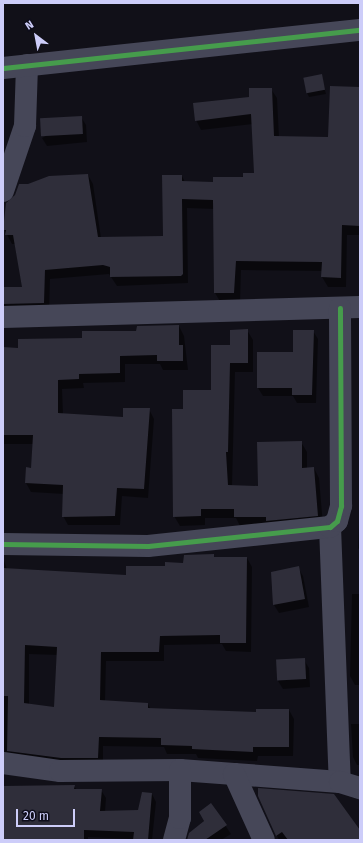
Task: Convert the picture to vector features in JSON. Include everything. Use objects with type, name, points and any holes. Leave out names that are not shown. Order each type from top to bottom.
[{"type":"street","points":[[3,68],[360,30]]},
{"type":"street","points":[[3,192],[25,126],[27,65]]},
{"type":"street","points":[[3,317],[350,307],[341,506],[337,521],[330,527],[148,546],[3,544]]},
{"type":"street","points":[[3,764],[60,771],[180,770],[350,785],[330,527]]},
{"type":"street","points":[[174,840],[180,818],[180,770]]},
{"type":"street","points":[[234,774],[264,840]]},
{"type":"building","points":[[322,74],[325,90],[306,93],[303,78]]},
{"type":"building","points":[[330,86],[360,87],[360,226],[342,225],[341,278],[321,277],[322,262],[236,261],[234,293],[214,293],[213,200],[182,199],[183,274],[181,276],[110,277],[110,267],[103,265],[45,270],[44,303],[3,304],[3,287],[22,287],[13,235],[5,235],[6,230],[3,230],[6,203],[15,195],[19,184],[28,184],[49,176],[88,174],[98,237],[163,236],[162,175],[182,175],[182,181],[213,182],[213,177],[243,177],[243,173],[254,173],[251,114],[195,121],[193,103],[249,97],[249,88],[272,88],[274,136],[328,137]]},
{"type":"building","points":[[82,116],[83,134],[41,136],[40,118]]},
{"type":"building","points":[[179,325],[179,345],[183,345],[183,361],[157,361],[157,355],[120,356],[120,373],[79,374],[79,379],[58,380],[58,413],[123,417],[123,408],[150,408],[144,489],[117,488],[115,516],[62,517],[63,485],[25,483],[26,467],[31,468],[33,435],[3,435],[3,347],[18,348],[18,339],[82,338],[82,331],[136,331],[137,326]]},
{"type":"building","points":[[248,329],[248,363],[230,363],[228,452],[226,452],[228,485],[258,486],[257,442],[302,441],[302,468],[314,467],[318,516],[266,521],[266,517],[234,517],[234,509],[201,509],[201,516],[173,517],[172,409],[183,409],[183,390],[211,390],[211,345],[230,345],[230,330]]},
{"type":"building","points":[[293,330],[314,330],[312,395],[292,395],[292,388],[257,388],[257,352],[293,352]]},
{"type":"building","points":[[214,554],[214,557],[247,557],[246,643],[220,643],[220,635],[160,636],[159,652],[101,652],[100,700],[148,703],[148,708],[256,712],[256,709],[289,709],[289,747],[253,747],[253,752],[192,749],[192,746],[161,745],[161,738],[99,737],[98,758],[61,758],[7,751],[8,696],[3,696],[3,568],[126,575],[126,566],[165,566],[165,562],[183,563],[184,555]],"holes":[[[25,645],[57,647],[54,707],[24,703]]]},
{"type":"building","points":[[299,566],[305,599],[273,605],[271,572]]},
{"type":"building","points":[[305,658],[306,679],[277,680],[276,660]]},
{"type":"building","points":[[75,785],[74,789],[102,789],[100,811],[138,810],[142,792],[152,793],[148,840],[133,840],[134,832],[84,830],[84,840],[3,840],[3,786]]},
{"type":"building","points":[[258,788],[334,794],[360,830],[360,840],[288,840],[282,832],[276,836],[258,796]]},
{"type":"building","points":[[211,803],[227,825],[205,840],[187,840],[189,833],[204,821],[199,812]]},
{"type":"cycle path","points":[[3,68],[360,30]]},
{"type":"cycle path","points":[[3,544],[148,546],[330,527],[337,521],[341,506],[340,308]]}]
